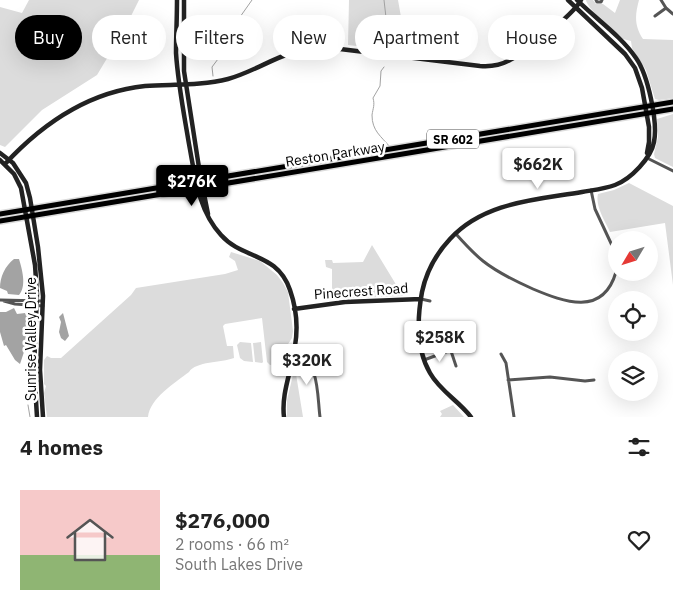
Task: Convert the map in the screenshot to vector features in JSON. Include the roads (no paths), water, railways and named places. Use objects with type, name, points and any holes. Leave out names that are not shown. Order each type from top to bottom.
[{"type":"main road","name":"Reston Parkway","points":[[0,214],[673,102]]},
{"type":"main road","name":"Reston Parkway","points":[[0,221],[673,109]]},
{"type":"street","points":[[177,0],[176,52],[180,85],[198,181],[209,217],[218,232],[231,244],[265,259],[278,270],[289,286],[296,329],[294,351],[284,398],[284,417]]},
{"type":"street","points":[[184,0],[183,54],[198,181]]},
{"type":"street","points":[[471,417],[436,382],[424,360],[419,337],[421,299],[425,280],[432,264],[443,247],[455,234],[474,219],[498,208],[612,186],[637,171],[646,157],[650,113],[639,77],[631,61],[568,0]]},
{"type":"street","points":[[596,0],[601,2],[602,0]]},
{"type":"street","points":[[661,0],[673,14]]},
{"type":"street","points":[[5,164],[40,130],[62,114],[80,105],[106,95],[130,89],[226,80],[256,70],[292,53],[317,48],[340,49],[480,66],[499,65],[518,56],[576,8],[579,1],[635,56],[645,75],[648,106]]},
{"type":"street","points":[[655,16],[666,8]]},
{"type":"street","name":"Sunrise Valley Drive","points":[[0,153],[10,160],[26,183],[36,273],[37,303],[34,368],[37,417]]},
{"type":"street","points":[[646,157],[673,171]]},
{"type":"street","name":"Sunrise Valley Drive","points":[[0,160],[18,182],[29,209]]},
{"type":"street","points":[[591,190],[595,209],[608,237]]},
{"type":"street","name":"Sunrise Valley Drive","points":[[30,216],[42,268],[43,303],[40,370],[43,417]]},
{"type":"street","points":[[455,234],[477,256],[496,271],[522,284],[568,302],[585,302],[599,297],[609,288],[612,281]]},
{"type":"street","name":"Pinecrest Road","points":[[294,309],[350,301],[421,299],[430,301]]},
{"type":"street","points":[[1,300],[43,303]]},
{"type":"street","points":[[446,336],[456,366]]},
{"type":"street","points":[[424,360],[451,350]]},
{"type":"street","points":[[294,351],[305,357],[313,368],[320,417]]},
{"type":"street","points":[[501,354],[506,363],[514,417]]},
{"type":"street","points":[[508,380],[542,376],[585,381],[594,380]]},
{"type":"waterway","points":[[213,76],[212,67],[224,51],[224,44],[228,34],[252,0]]},
{"type":"waterway","points":[[384,0],[386,15]]},
{"type":"waterway","points":[[384,67],[381,71],[380,86],[373,98],[372,121],[378,133],[390,147]]},
{"type":"waterway","points":[[27,390],[28,396]]},
{"type":"waterway","points":[[28,405],[30,417]]}]
